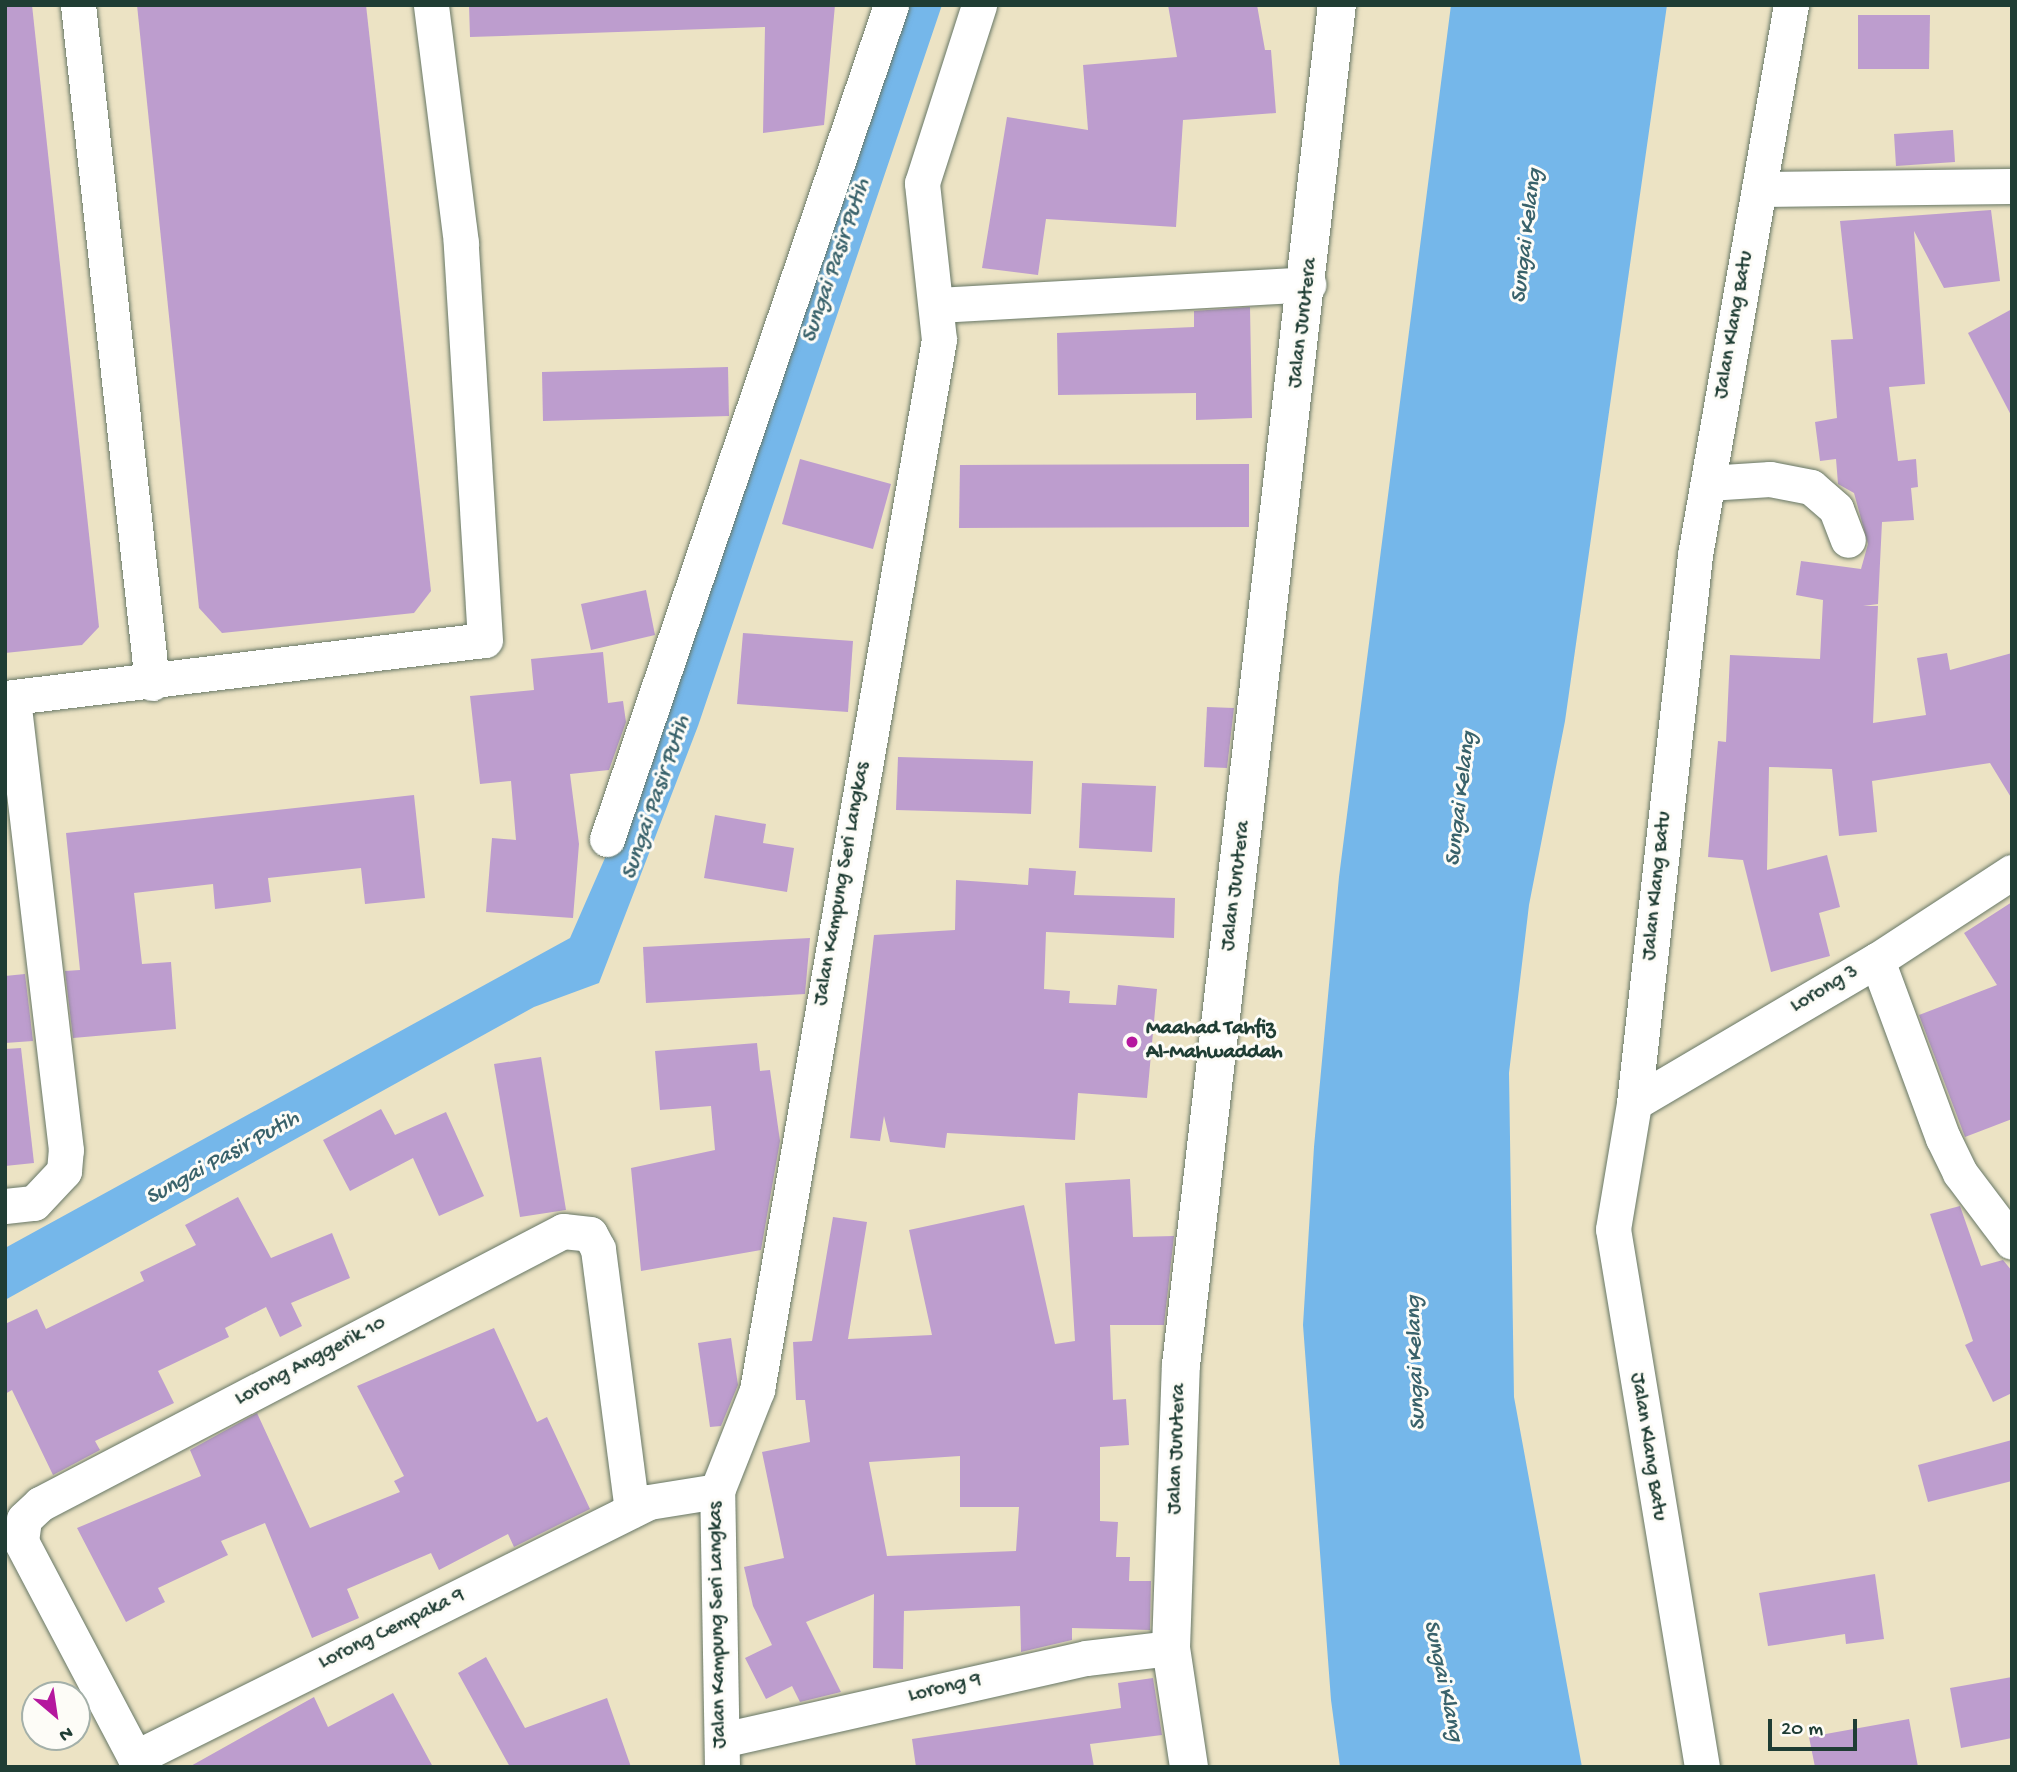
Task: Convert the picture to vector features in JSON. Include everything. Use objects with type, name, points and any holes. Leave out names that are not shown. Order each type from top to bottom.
[{"type":"street","points":[[78,5],[152,682]]},
{"type":"street","points":[[5,1206],[34,1203],[64,1171],[66,1150],[15,794],[9,698],[485,640],[461,243],[431,5]]},
{"type":"street","points":[[607,839],[891,5]]},
{"type":"street","name":"Jalan Kampung Seri Langkas","points":[[722,1753],[701,1493],[757,1391],[939,340],[922,183],[979,5]]},
{"type":"street","name":"Jalan Jurutera","points":[[1189,1767],[1171,1648],[1181,1365],[1308,284],[1337,5]]},
{"type":"street","name":"Jalan Klang Batu","points":[[1702,1767],[1614,1229],[1634,1102],[1707,483],[1791,5]]},
{"type":"street","points":[[1759,188],[2012,186]]},
{"type":"street","points":[[937,305],[1308,284]]},
{"type":"street","points":[[1707,483],[1770,479],[1811,487],[1836,509],[1848,541]]},
{"type":"street","name":"Lorong 3","points":[[1634,1102],[1877,960],[2012,872]]},
{"type":"street","points":[[1877,960],[1943,1138],[1960,1173],[2012,1242]]},
{"type":"street","name":"Lorong Anggerik 10","points":[[137,1762],[21,1541],[24,1519],[40,1504],[563,1230],[590,1234],[598,1249],[640,1506]]},
{"type":"street","name":"Lorong Cempaka 9","points":[[137,1762],[640,1506],[701,1493]]},
{"type":"street","name":"Lorong 9","points":[[722,1753],[1086,1658],[1171,1648]]},
{"type":"water","name":"Sungai Pasir Putih","points":[[897,5],[942,5],[698,726],[599,983],[534,1007],[5,1300],[5,1248],[570,938],[605,858]]},
{"type":"water","points":[[1451,5],[1667,5],[1565,721],[1529,905],[1509,1073],[1514,1397],[1582,1767],[1340,1767],[1331,1700],[1303,1325],[1314,1147],[1339,877]]},
{"type":"building","points":[[5,5],[32,5],[99,627],[82,645],[5,653]]},
{"type":"building","points":[[137,5],[366,5],[431,591],[414,613],[222,633],[199,608]]},
{"type":"building","points":[[469,5],[835,5],[824,125],[763,133],[765,27],[470,37]]},
{"type":"building","points":[[1168,5],[1257,5],[1265,50],[1271,50],[1276,113],[1183,120],[1176,227],[1046,219],[1038,275],[982,268],[1007,117],[1088,130],[1083,65],[1177,57]]},
{"type":"building","points":[[1858,15],[1930,15],[1929,69],[1858,69]]},
{"type":"building","points":[[1953,130],[1955,162],[1896,166],[1894,134]]},
{"type":"building","points":[[1991,210],[2000,281],[1944,288],[1914,231],[1925,384],[1889,387],[1898,461],[1916,459],[1918,487],[1911,488],[1914,520],[1882,522],[1878,604],[1863,606],[1878,606],[1873,723],[1926,715],[1917,658],[1947,653],[1950,670],[2012,653],[2012,799],[1990,763],[1872,781],[1877,832],[1839,836],[1832,769],[1769,767],[1767,870],[1827,855],[1840,907],[1819,913],[1830,956],[1771,972],[1743,860],[1708,857],[1718,741],[1726,742],[1730,655],[1820,659],[1823,600],[1796,595],[1801,561],[1861,569],[1868,544],[1854,493],[1838,484],[1836,459],[1820,461],[1815,422],[1837,418],[1831,340],[1853,339],[1840,221]]},
{"type":"building","points":[[1250,307],[1252,418],[1196,420],[1196,393],[1058,395],[1057,333],[1194,327],[1194,311]]},
{"type":"building","points":[[2012,309],[2012,417],[1968,333]]},
{"type":"building","points":[[728,367],[729,416],[543,421],[542,372]]},
{"type":"building","points":[[800,459],[891,484],[873,549],[782,524]]},
{"type":"building","points":[[1249,464],[1249,527],[959,528],[960,465]]},
{"type":"building","points":[[646,590],[655,635],[591,650],[581,604]]},
{"type":"building","points":[[743,633],[853,641],[848,712],[737,704]]},
{"type":"building","points":[[603,652],[608,703],[623,701],[626,722],[609,770],[570,774],[579,844],[573,918],[486,912],[492,838],[516,840],[511,781],[480,784],[470,696],[534,690],[531,659]]},
{"type":"building","points":[[1207,707],[1234,708],[1227,768],[1204,767]]},
{"type":"building","points":[[898,757],[1033,761],[1031,814],[896,810]]},
{"type":"building","points":[[1082,783],[1156,786],[1152,852],[1079,848]]},
{"type":"building","points":[[414,795],[425,898],[365,904],[361,868],[268,878],[271,902],[215,909],[213,884],[134,893],[142,964],[171,962],[176,1029],[73,1038],[65,971],[80,970],[66,833]]},
{"type":"building","points":[[715,815],[766,824],[763,843],[794,848],[787,892],[704,878]]},
{"type":"building","points":[[1029,868],[1076,871],[1074,895],[1175,898],[1174,938],[1046,932],[1044,989],[1070,991],[1069,1003],[1116,1005],[1118,985],[1157,989],[1147,1098],[1078,1093],[1075,1140],[947,1133],[945,1148],[890,1142],[884,1116],[880,1141],[850,1138],[874,935],[955,930],[956,880],[1028,885]]},
{"type":"building","points":[[2012,902],[2012,1119],[1965,1137],[1919,1015],[1997,985],[1964,933]]},
{"type":"building","points":[[810,938],[805,994],[646,1003],[643,947]]},
{"type":"building","points":[[25,974],[33,1041],[5,1043],[5,976]]},
{"type":"building","points":[[757,1043],[760,1071],[770,1070],[780,1141],[761,1250],[641,1271],[631,1168],[715,1150],[711,1106],[660,1110],[655,1051]]},
{"type":"building","points":[[21,1048],[34,1163],[5,1166],[5,1049]]},
{"type":"building","points":[[541,1057],[566,1210],[520,1217],[494,1064]]},
{"type":"building","points":[[381,1109],[395,1135],[446,1112],[484,1196],[439,1216],[413,1158],[350,1191],[323,1140]]},
{"type":"building","points":[[1130,1179],[1133,1237],[1174,1236],[1164,1325],[1110,1325],[1113,1400],[1126,1399],[1129,1445],[1100,1447],[1100,1521],[1118,1522],[1116,1557],[1130,1557],[1129,1581],[1151,1581],[1150,1630],[1072,1628],[1072,1640],[1021,1652],[1020,1606],[904,1611],[903,1669],[873,1668],[874,1594],[806,1622],[841,1692],[800,1702],[792,1686],[766,1699],[745,1658],[772,1645],[753,1606],[744,1567],[784,1558],[762,1452],[810,1442],[805,1400],[796,1400],[793,1342],[812,1341],[833,1217],[867,1222],[848,1339],[932,1335],[909,1230],[1024,1205],[1055,1344],[1075,1341],[1065,1183]],"holes":[[[960,1456],[960,1507],[1019,1507],[1016,1551],[887,1556],[869,1462]]]},
{"type":"building","points":[[238,1197],[271,1258],[332,1233],[350,1278],[291,1303],[302,1326],[280,1337],[266,1307],[225,1328],[229,1337],[158,1371],[174,1403],[95,1441],[100,1450],[53,1475],[12,1390],[5,1394],[5,1324],[37,1309],[46,1329],[144,1281],[140,1272],[196,1245],[185,1225]]},
{"type":"building","points":[[1960,1206],[1981,1266],[2003,1260],[2012,1271],[2012,1393],[1993,1402],[1965,1345],[1973,1341],[1930,1214]]},
{"type":"building","points":[[494,1328],[537,1422],[547,1417],[590,1509],[514,1547],[508,1534],[439,1570],[431,1553],[347,1589],[359,1618],[312,1638],[265,1523],[221,1541],[228,1555],[158,1588],[165,1602],[126,1622],[77,1528],[201,1476],[190,1450],[257,1413],[310,1528],[400,1492],[394,1481],[404,1476],[357,1386]]},
{"type":"building","points":[[731,1338],[738,1385],[721,1426],[710,1427],[698,1343]]},
{"type":"building","points":[[2012,1440],[2012,1481],[1928,1502],[1918,1465]]},
{"type":"building","points":[[1875,1574],[1884,1639],[1846,1644],[1845,1634],[1768,1646],[1759,1593]]},
{"type":"building","points":[[486,1657],[525,1728],[607,1698],[631,1767],[510,1767],[458,1673]]},
{"type":"building","points":[[2012,1677],[2012,1738],[1961,1748],[1950,1688]]},
{"type":"building","points":[[1153,1678],[1162,1735],[1090,1744],[1094,1767],[916,1767],[912,1739],[1121,1708],[1118,1683]]},
{"type":"building","points":[[393,1693],[433,1767],[189,1767],[314,1697],[328,1727]]},
{"type":"building","points":[[1909,1719],[1918,1767],[1815,1767],[1809,1737]]},
{"type":"place","name":"Maahad Tahfiz Al-Mahwaddah","points":[[1132,1042]]},
{"type":"water label","name":"Sungai Kelang","points":[[1528,236]]},
{"type":"water label","name":"Sungai Kelang","points":[[1462,799]]},
{"type":"water label","name":"Sungai Kelang","points":[[1417,1363]]},
{"type":"water label","name":"Sungai Klang","points":[[1442,1681]]}]
